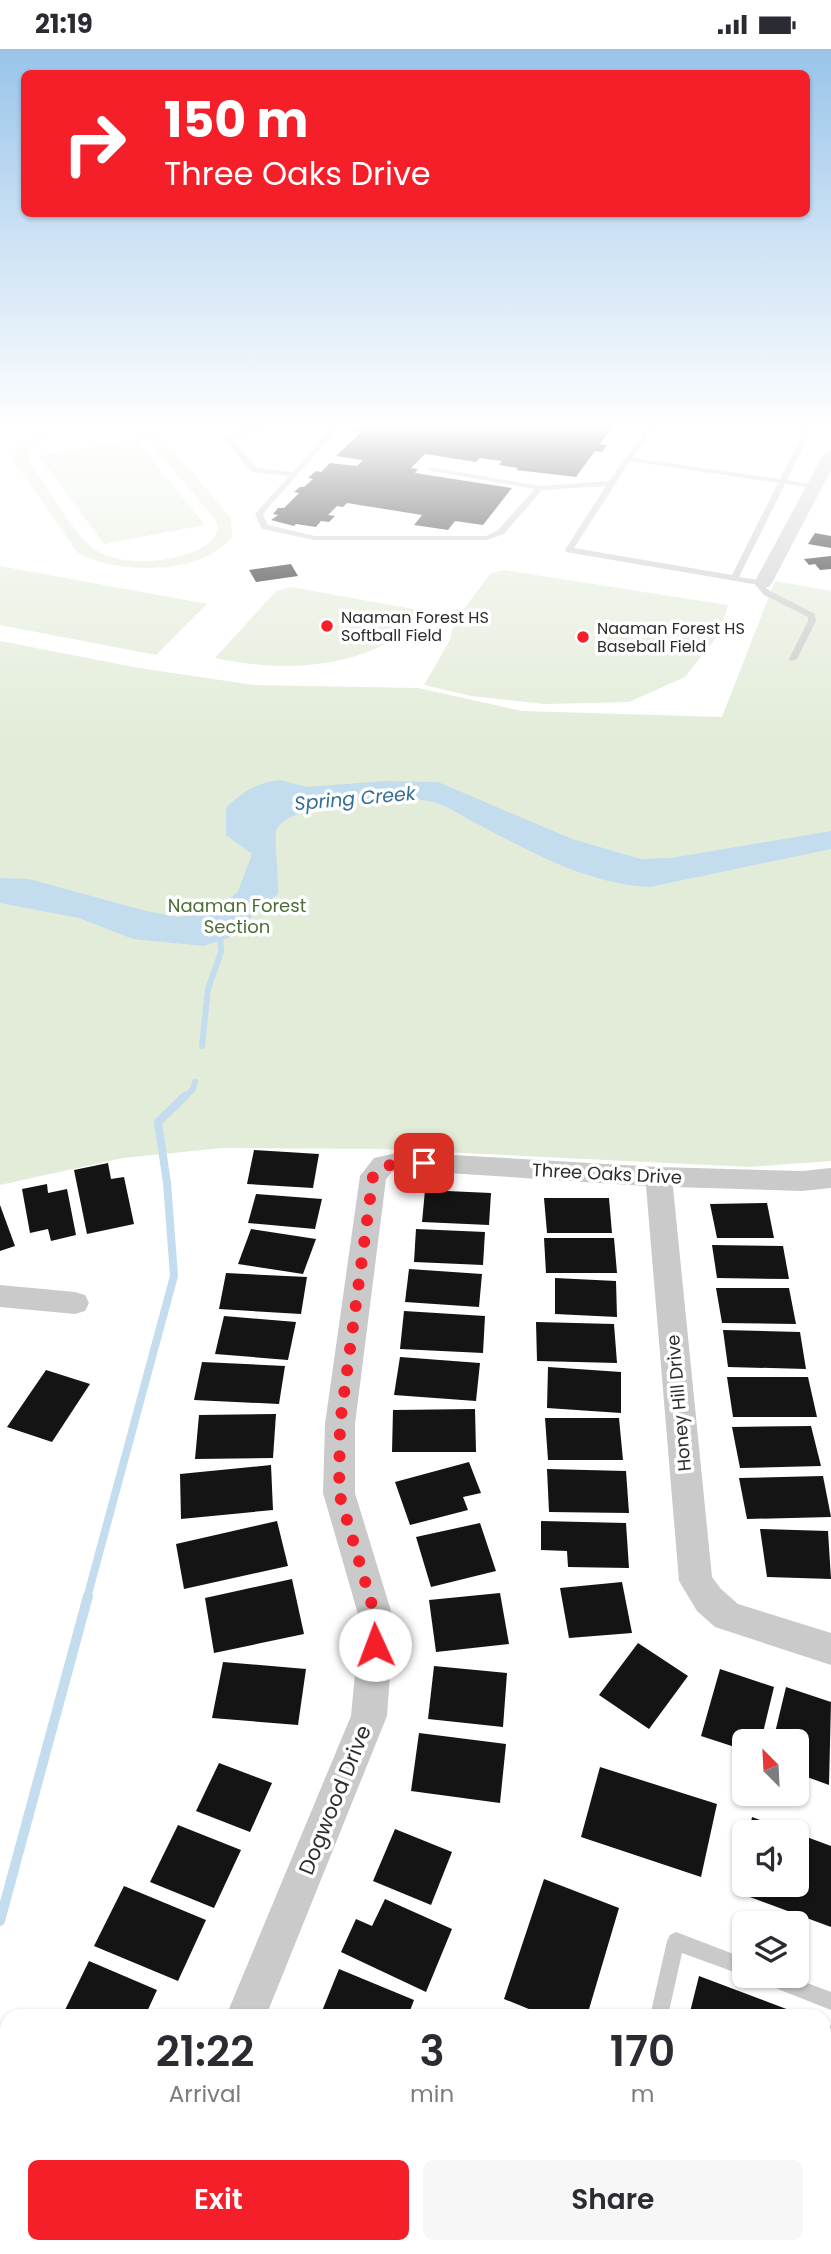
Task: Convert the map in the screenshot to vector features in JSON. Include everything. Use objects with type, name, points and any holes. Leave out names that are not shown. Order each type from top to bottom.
[{"type":"street","points":[[763,583],[792,529]]},
{"type":"street","name":"Three Oaks Drive","points":[[383,1165],[401,1161],[659,1177],[802,1181],[831,1178]]},
{"type":"street","name":"Dogwood Drive","points":[[249,2009],[369,1716],[377,1622],[339,1493],[340,1424],[370,1189],[373,1176],[383,1165]]},
{"type":"street","name":"Honey Hill Drive","points":[[659,1177],[696,1581],[709,1599],[727,1616],[831,1649]]},
{"type":"street","points":[[0,1296],[75,1303]]},
{"type":"lane","points":[[274,529],[315,538],[487,538],[505,529]]},
{"type":"lane","points":[[582,529],[569,550],[763,583],[762,588],[767,593],[812,616],[793,659]]},
{"type":"lane","points":[[734,579],[760,529]]},
{"type":"lane","points":[[661,2009],[676,1941],[732,1962]]},
{"type":"lane","points":[[797,1988],[831,2001]]},
{"type":"green space","points":[[61,529],[75,529],[88,544],[108,556],[146,561],[193,552],[213,539],[218,529],[232,529],[232,536],[219,549],[202,559],[181,565],[136,568],[93,560],[77,552]]},
{"type":"green space","points":[[93,529],[184,529],[104,544]]},
{"type":"green space","points":[[0,566],[207,604],[156,655],[0,625]]},
{"type":"green space","name":"Naaman Forest HS Baseball Field","points":[[504,570],[728,605],[719,634],[685,677],[629,702],[544,704],[471,696],[424,685],[450,640],[454,622],[491,573]]},
{"type":"green space","name":"Naaman Forest Section","points":[[775,581],[831,591],[831,1161],[750,1167],[383,1149],[223,1148],[123,1158],[0,1185],[0,641],[139,668],[254,685],[418,688],[522,711],[722,717]]},
{"type":"green space","name":"Naaman Forest HS Softball Field","points":[[291,587],[424,611],[405,631],[381,646],[327,663],[269,665],[215,658],[276,591]]},
{"type":"water","name":"Spring Creek","points":[[280,780],[307,787],[386,781],[438,782],[572,839],[641,859],[671,858],[831,831],[831,849],[650,887],[627,885],[562,866],[442,805],[414,799],[386,798],[330,806],[283,822],[276,831],[278,894],[228,938],[204,946],[133,939],[79,918],[0,903],[0,878],[29,879],[178,917],[217,911],[238,891],[252,854],[226,835],[226,808],[251,789]]},
{"type":"building","points":[[815,533],[831,536],[831,548],[808,544]]},
{"type":"building","points":[[831,556],[831,569],[820,570],[815,564],[809,565],[804,559]]},
{"type":"building","points":[[291,564],[298,576],[256,582],[249,570]]},
{"type":"building","points":[[254,1150],[319,1154],[313,1188],[247,1184]]},
{"type":"building","points":[[108,1163],[111,1179],[124,1177],[134,1224],[87,1234],[74,1170]]},
{"type":"building","points":[[47,1184],[48,1193],[67,1189],[76,1235],[51,1241],[48,1229],[30,1233],[22,1189]]},
{"type":"building","points":[[425,1190],[491,1193],[489,1225],[422,1222]]},
{"type":"building","points":[[256,1194],[322,1199],[315,1229],[248,1223]]},
{"type":"building","points":[[544,1198],[609,1198],[612,1233],[547,1233]]},
{"type":"building","points":[[767,1203],[774,1238],[717,1238],[710,1204]]},
{"type":"building","points":[[0,1205],[15,1246],[0,1251]]},
{"type":"building","points":[[251,1229],[316,1239],[303,1274],[238,1264]]},
{"type":"building","points":[[416,1229],[485,1232],[483,1265],[414,1262]]},
{"type":"building","points":[[544,1238],[614,1238],[617,1273],[546,1273]]},
{"type":"building","points":[[712,1245],[783,1246],[789,1279],[717,1278]]},
{"type":"building","points":[[409,1269],[482,1274],[479,1307],[405,1302]]},
{"type":"building","points":[[226,1273],[307,1277],[301,1314],[219,1309]]},
{"type":"building","points":[[555,1278],[616,1281],[617,1317],[555,1314]]},
{"type":"building","points":[[716,1288],[789,1288],[796,1324],[722,1323]]},
{"type":"building","points":[[404,1311],[485,1316],[483,1353],[400,1349]]},
{"type":"building","points":[[224,1316],[296,1322],[288,1360],[215,1354]]},
{"type":"building","points":[[536,1322],[614,1324],[617,1363],[537,1361]]},
{"type":"building","points":[[723,1330],[800,1332],[806,1369],[728,1367]]},
{"type":"building","points":[[400,1357],[480,1363],[476,1401],[394,1395]]},
{"type":"building","points":[[202,1362],[285,1366],[279,1404],[194,1400]]},
{"type":"building","points":[[548,1367],[621,1372],[621,1413],[547,1408]]},
{"type":"building","points":[[46,1370],[90,1384],[52,1442],[7,1427]]},
{"type":"building","points":[[727,1377],[808,1377],[817,1417],[733,1417]]},
{"type":"building","points":[[475,1409],[476,1452],[392,1452],[393,1410]]},
{"type":"building","points":[[276,1414],[273,1458],[195,1459],[199,1415]]},
{"type":"building","points":[[545,1418],[619,1418],[623,1460],[548,1460]]},
{"type":"building","points":[[811,1426],[821,1466],[740,1468],[732,1427]]},
{"type":"building","points":[[469,1462],[481,1493],[463,1497],[468,1510],[410,1525],[395,1482]]},
{"type":"building","points":[[271,1465],[273,1510],[181,1519],[180,1474]]},
{"type":"building","points":[[547,1469],[626,1471],[629,1513],[549,1512]]},
{"type":"building","points":[[823,1476],[831,1517],[747,1519],[739,1478]]},
{"type":"building","points":[[277,1521],[288,1566],[184,1589],[176,1544]]},
{"type":"building","points":[[541,1521],[626,1523],[629,1568],[568,1567],[567,1551],[541,1550]]},
{"type":"building","points":[[480,1523],[496,1571],[431,1587],[416,1537]]},
{"type":"building","points":[[760,1529],[828,1531],[831,1579],[767,1577]]},
{"type":"building","points":[[292,1579],[304,1634],[214,1653],[205,1598]]},
{"type":"building","points":[[622,1582],[632,1633],[569,1638],[560,1588]]},
{"type":"building","points":[[500,1593],[509,1644],[436,1652],[429,1600]]},
{"type":"building","points":[[638,1643],[688,1676],[649,1729],[599,1695]]},
{"type":"building","points":[[223,1662],[306,1669],[298,1725],[212,1718]]},
{"type":"building","points":[[434,1666],[507,1673],[503,1727],[428,1719]]},
{"type":"building","points":[[720,1669],[774,1687],[764,1729],[732,1729],[732,1746],[701,1736]]},
{"type":"building","points":[[786,1687],[831,1702],[829,1785],[809,1778],[809,1729],[776,1729]]},
{"type":"building","points":[[419,1733],[506,1744],[500,1803],[411,1791]]},
{"type":"building","points":[[219,1763],[272,1783],[250,1832],[196,1811]]},
{"type":"building","points":[[600,1767],[717,1804],[701,1877],[581,1837]]},
{"type":"building","points":[[178,1825],[241,1850],[214,1908],[150,1882]]},
{"type":"building","points":[[395,1829],[452,1852],[431,1905],[373,1881]]},
{"type":"building","points":[[809,1838],[831,1846],[831,1927],[809,1919],[809,1911],[788,1911],[750,1897],[809,1897]]},
{"type":"building","points":[[544,1879],[619,1908],[589,2009],[529,2009],[504,1999]]},
{"type":"building","points":[[124,1886],[206,1920],[178,1981],[94,1946]]},
{"type":"building","points":[[385,1899],[452,1929],[426,1992],[341,1952],[356,1919],[372,1926]]},
{"type":"building","points":[[89,1961],[157,1990],[148,2009],[65,2009]]},
{"type":"building","points":[[339,1969],[414,2000],[411,2009],[323,2009]]},
{"type":"building","points":[[699,1976],[786,2009],[691,2009]]},
{"type":"waterway","points":[[202,1046],[208,989],[221,952],[220,934]]},
{"type":"waterway","points":[[184,1098],[193,1089],[195,1082]]},
{"type":"waterway","points":[[87,1598],[174,1276],[167,1183],[158,1122],[185,1096]]},
{"type":"waterway","points":[[0,1921],[88,1596]]},
{"type":"place","name":"Naaman Forest HS Softball Field","points":[[327,626]]},
{"type":"place","name":"Naaman Forest HS Baseball Field","points":[[583,637]]},
{"type":"route","points":[[375,1645],[377,1622],[339,1493],[340,1424],[373,1176],[383,1165],[401,1161],[424,1163]]}]
